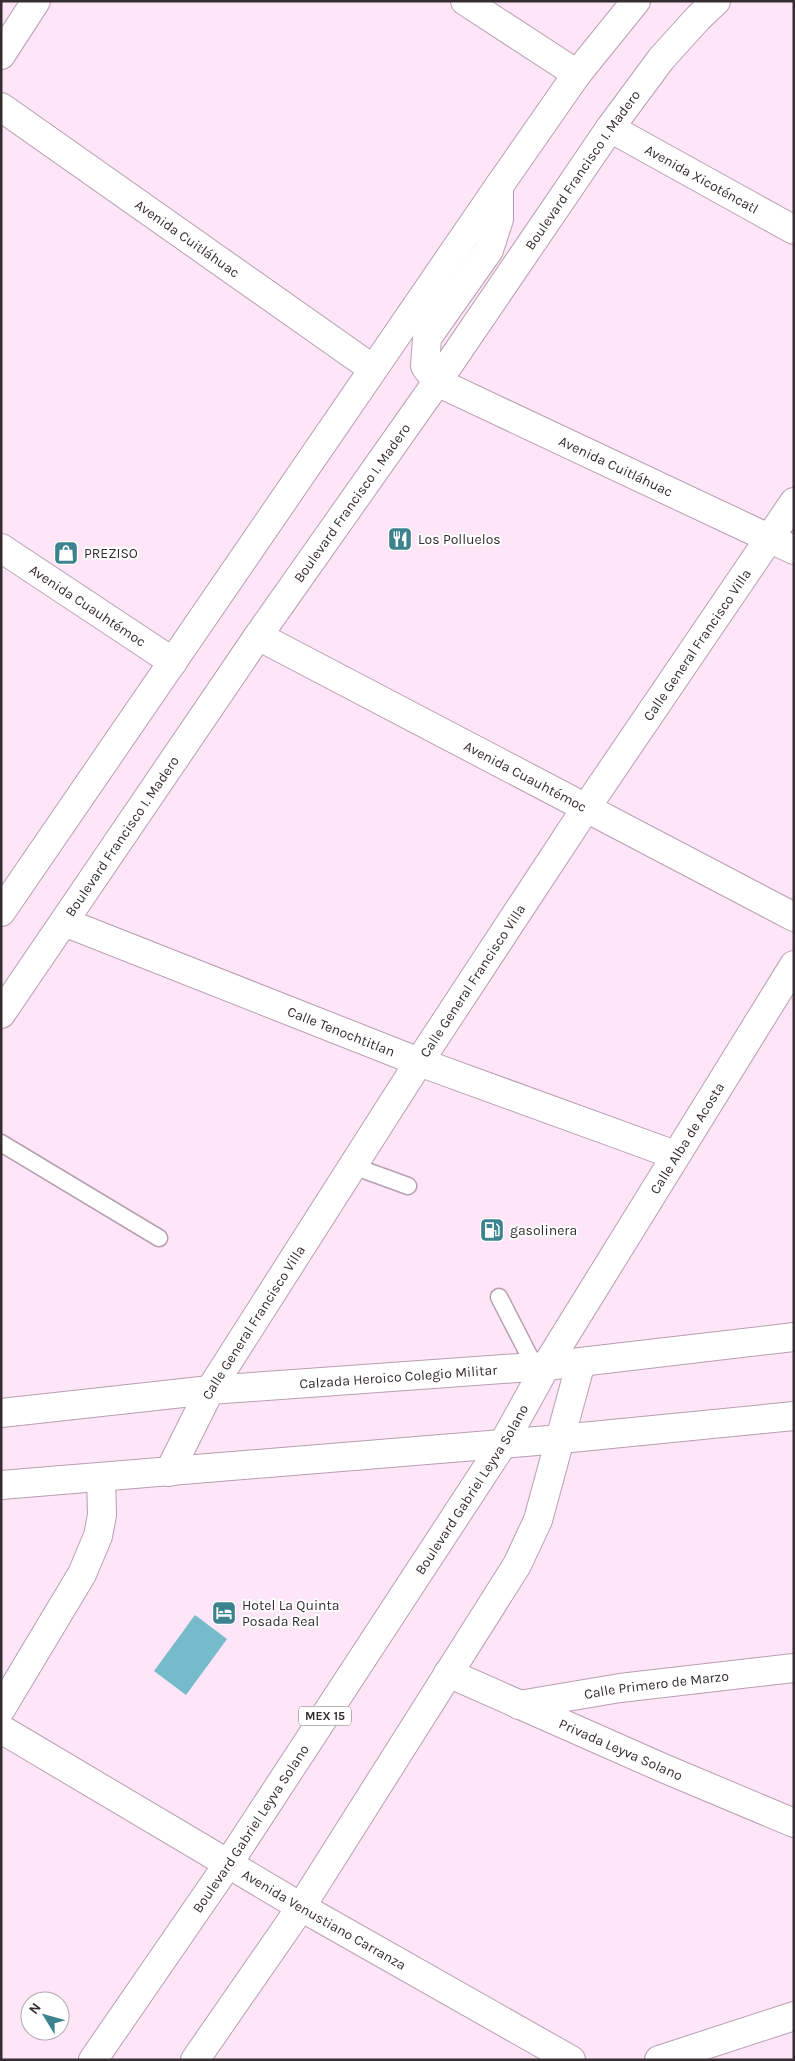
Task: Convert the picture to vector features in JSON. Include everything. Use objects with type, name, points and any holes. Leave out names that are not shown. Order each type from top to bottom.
[{"type":"street","points":[[1,55],[36,1]]},
{"type":"street","points":[[466,1],[577,74]]},
{"type":"street","points":[[1,912],[174,662],[372,369],[577,74],[636,1]]},
{"type":"street","name":"Boulevard Francisco I. Madero","points":[[1,1014],[258,636],[437,382],[610,128],[661,59],[716,1]]},
{"type":"street","name":"Avenida Cuitláhuac","points":[[1,107],[372,369]]},
{"type":"street","name":"Avenida Xicoténcatl","points":[[610,128],[794,230]]},
{"type":"street","points":[[437,382],[425,366],[427,338],[489,250],[499,219],[499,186]]},
{"type":"street","name":"Avenida Cuitláhuac","points":[[437,382],[782,543]]},
{"type":"street","name":"Calle General Francisco Villa","points":[[169,1472],[210,1390],[420,1062],[586,808],[782,543],[794,502]]},
{"type":"street","name":"Avenida Cuauhtémoc","points":[[1,548],[174,662]]},
{"type":"street","name":"Avenida Cuauhtémoc","points":[[258,636],[794,917]]},
{"type":"street","name":"Calle Tenochtitlan","points":[[64,922],[420,1062],[675,1155]]},
{"type":"street","name":"Calle Alba de Acosta","points":[[541,1366],[580,1313],[675,1155],[794,965]]},
{"type":"street","points":[[196,2060],[301,1907],[517,1565],[538,1520],[581,1362],[580,1313]]},
{"type":"street","name":"Calzada Heroico Colegio Militar","points":[[3,1412],[210,1390],[541,1366],[794,1337]]},
{"type":"street","name":"Boulevard Gabriel Leyva Solano","points":[[93,2060],[228,1864],[504,1442],[541,1366]]},
{"type":"street","points":[[1,1485],[504,1442],[561,1439],[794,1416]]},
{"type":"street","points":[[1,1709],[59,1614],[85,1567],[98,1536],[102,1515],[101,1477]]},
{"type":"street","name":"Calle Primero de Marzo","points":[[519,1706],[620,1688],[794,1668]]},
{"type":"street","name":"Privada Leyva Solano","points":[[448,1673],[519,1706],[794,1823]]},
{"type":"street","name":"Avenida Venustiano Carranza","points":[[1,1728],[301,1907],[571,2060]]},
{"type":"street","points":[[659,2060],[794,2016]]},
{"type":"lane","points":[[1,1143],[158,1238]]},
{"type":"lane","points":[[353,1166],[408,1186]]},
{"type":"lane","points":[[499,1297],[541,1366]]},
{"type":"water","points":[[195,1615],[227,1639],[186,1695],[154,1671]]},
{"type":"place","name":"Los Polluelos","points":[[400,539]]},
{"type":"place","name":"PREZISO","points":[[66,553]]},
{"type":"place","name":"gasolinera","points":[[492,1230]]},
{"type":"place","name":"Hotel La Quinta Posada Real","points":[[224,1613]]}]
